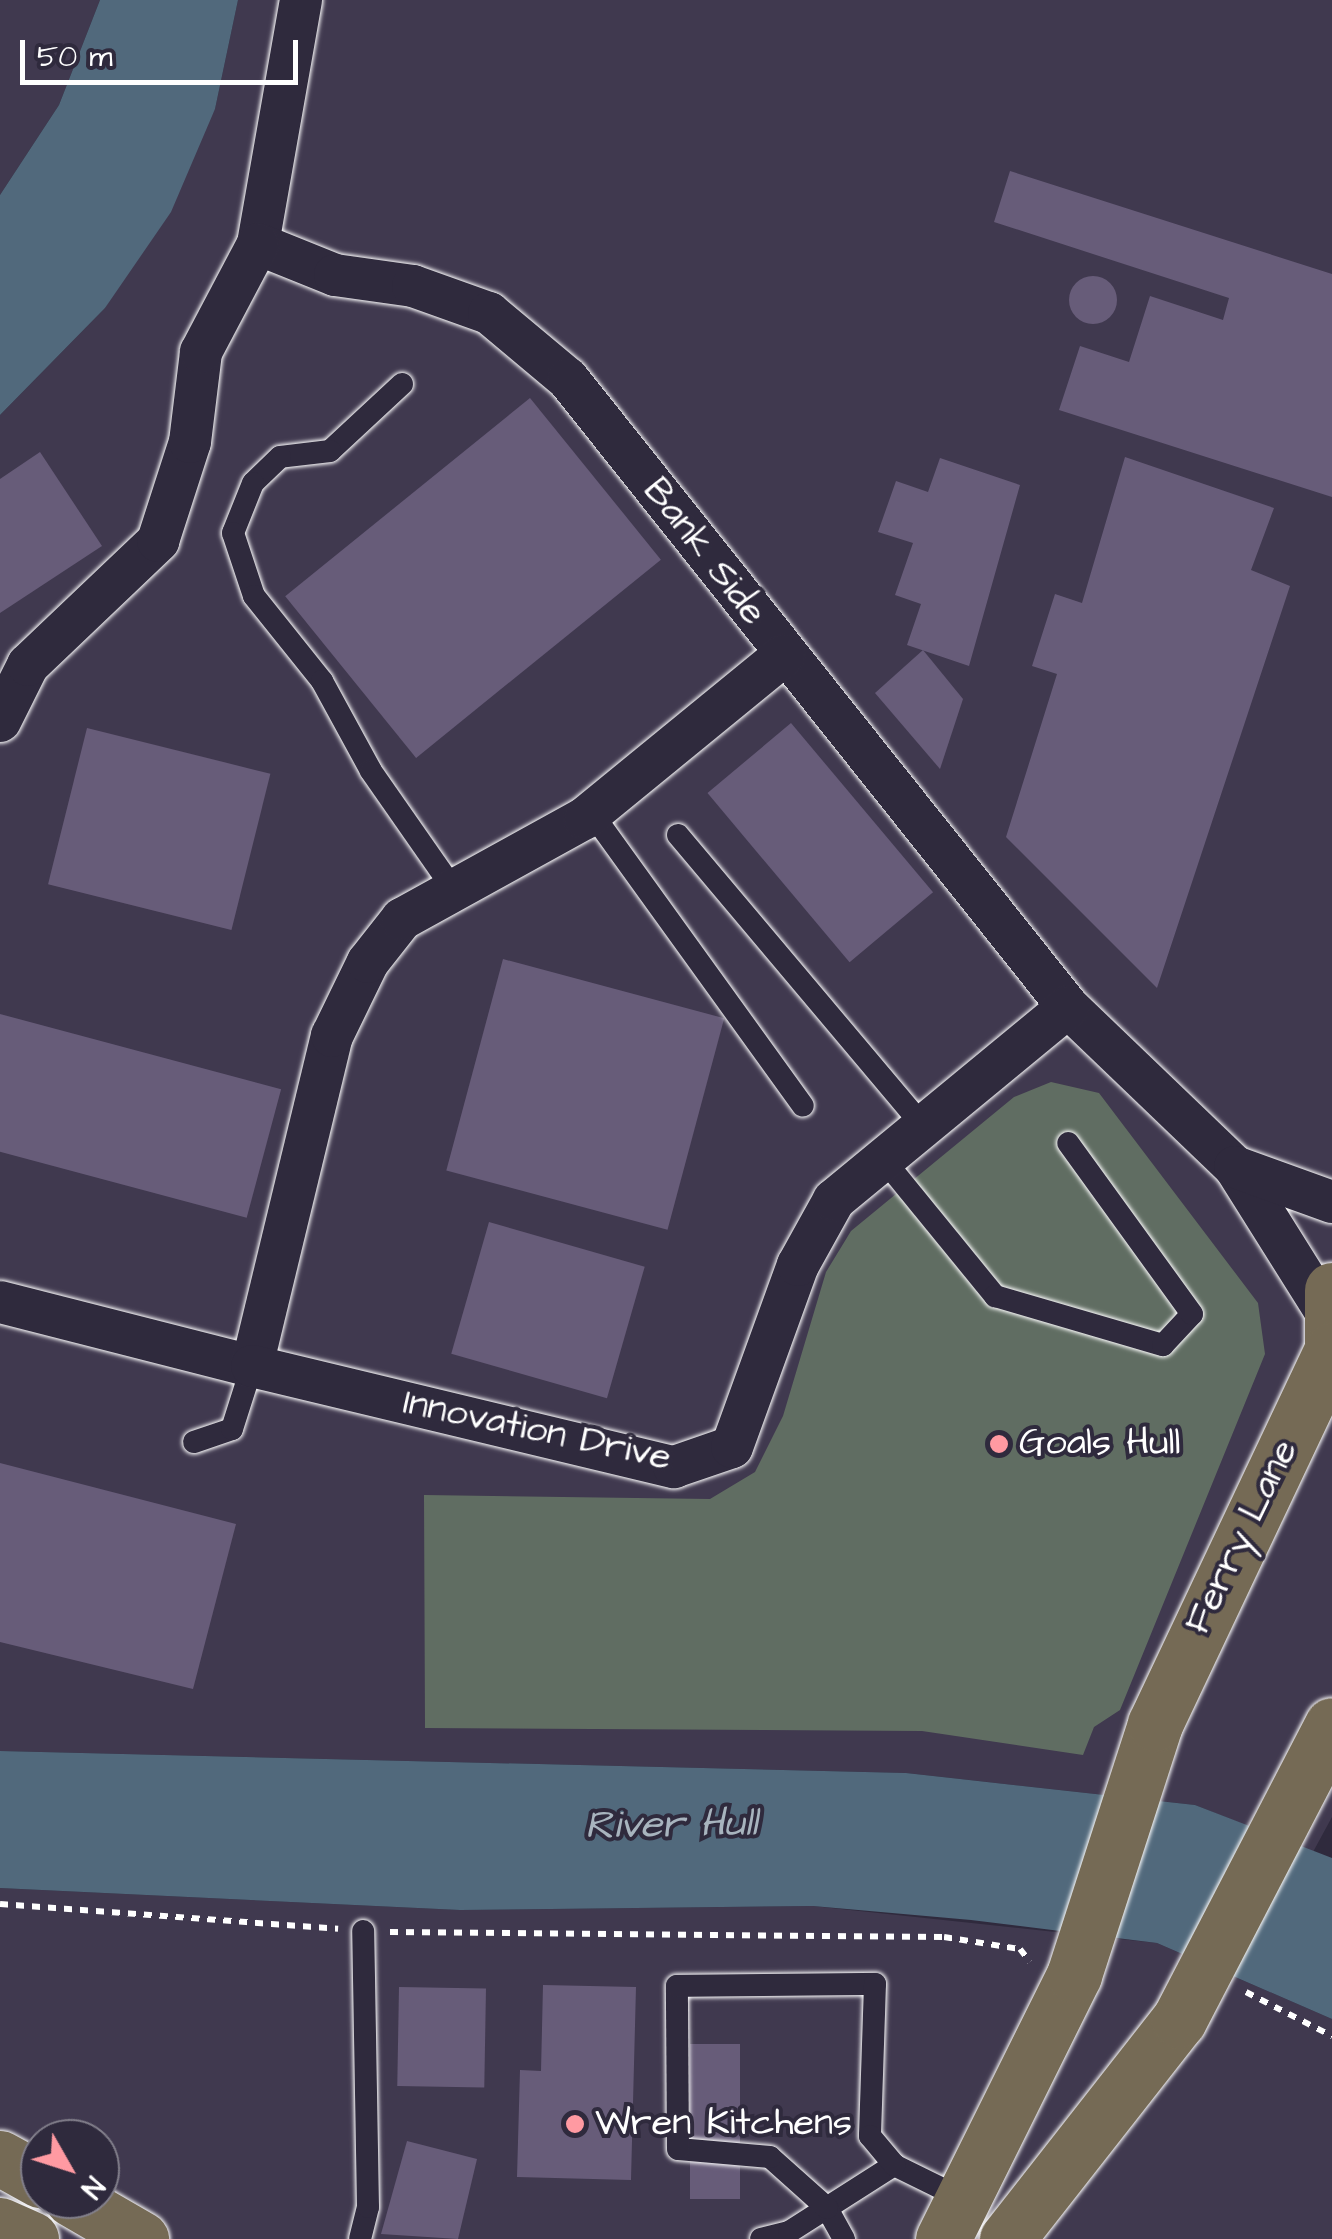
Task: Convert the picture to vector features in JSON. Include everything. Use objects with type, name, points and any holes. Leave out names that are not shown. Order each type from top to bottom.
[{"type":"main road","name":"Ferry Lane","points":[[1049,1979],[1154,1724],[1330,1324]]},
{"type":"main road","points":[[1007,2239],[1179,2020],[1305,1792],[1332,1725]]},
{"type":"main road","points":[[954,2220],[1049,1979]]},
{"type":"main road","points":[[106,2219],[140,2239]]},
{"type":"main road","points":[[0,2225],[31,2239]]},
{"type":"street","points":[[0,721],[28,665],[158,540],[190,442],[201,352],[258,244],[302,0]]},
{"type":"street","name":"Bank Side","points":[[258,244],[335,275],[413,286],[489,313],[568,379],[1068,1007],[1235,1166],[1330,1324]]},
{"type":"street","points":[[252,1366],[332,1036],[402,919],[456,892],[591,812],[784,654]]},
{"type":"street","name":"Innovation Drive","points":[[0,1302],[674,1467],[732,1446],[798,1266],[834,1200],[1068,1007]]},
{"type":"street","name":"Bank Side","points":[[1235,1166],[1332,1202]]},
{"type":"lane","points":[[402,384],[330,451],[280,458],[253,483],[233,533],[254,596],[322,680],[370,771],[456,892]]},
{"type":"lane","points":[[591,812],[803,1106]]},
{"type":"lane","points":[[678,835],[924,1126]]},
{"type":"lane","points":[[884,1160],[996,1296],[1163,1346],[1192,1314],[1068,1143]]},
{"type":"lane","points":[[194,1442],[232,1429],[252,1366]]},
{"type":"lane","points":[[360,2239],[368,2208],[363,1930]]},
{"type":"lane","points":[[844,2239],[827,2208],[770,2157],[678,2150],[677,1986],[875,1984],[870,2136],[894,2165],[954,2220]]},
{"type":"lane","points":[[761,2239],[827,2208],[894,2165]]},
{"type":"path","points":[[0,1904],[363,1930],[616,1940],[944,1937],[1020,1949],[1034,1968],[1049,1979]]},
{"type":"path","points":[[1235,2004],[1247,1991],[1332,2036]]},
{"type":"shaded area","points":[[0,0],[100,0],[59,105],[0,195]]},
{"type":"shaded area","points":[[238,0],[1332,0],[1332,1817],[1313,1852],[1195,1805],[906,1773],[0,1751],[0,415],[105,308],[215,109]]},
{"type":"shaded area","points":[[0,1888],[460,1910],[813,1906],[1157,1943],[1332,2019],[1332,2239],[0,2239]]},
{"type":"green space","name":"Goals Hull","points":[[1051,1082],[1099,1093],[1258,1303],[1265,1354],[1120,1710],[1094,1727],[1083,1755],[922,1731],[425,1728],[424,1495],[710,1499],[755,1472],[783,1416],[826,1272],[851,1231],[1014,1097]]},
{"type":"water","points":[[100,0],[238,0],[215,109],[171,212],[105,308],[0,415],[0,195],[59,105]]},
{"type":"water","name":"River Hull","points":[[0,1751],[906,1773],[1195,1805],[1332,1858],[1332,2019],[1157,1943],[971,1920],[813,1906],[460,1910],[0,1888]]},
{"type":"building","points":[[1010,171],[1332,274],[1332,497],[1059,410],[1080,346],[1129,362],[1150,296],[1223,320],[1229,298],[994,222]]},
{"type":"building","points":[[1093,276],[1110,283],[1117,300],[1110,317],[1093,324],[1076,317],[1069,300],[1076,283]]},
{"type":"building","points":[[530,398],[661,560],[416,758],[285,596]]},
{"type":"building","points":[[40,452],[102,546],[0,613],[0,479]]},
{"type":"building","points":[[1125,457],[1274,508],[1251,570],[1290,586],[1157,988],[1006,837],[1057,674],[1032,666],[1055,594],[1082,603]]},
{"type":"building","points":[[940,458],[1020,485],[969,666],[907,645],[921,604],[895,595],[913,543],[878,532],[896,481],[928,492]]},
{"type":"building","points":[[923,650],[963,699],[940,769],[875,693]]},
{"type":"building","points":[[791,723],[933,892],[850,962],[708,793]]},
{"type":"building","points":[[87,728],[270,774],[231,930],[48,884]]},
{"type":"building","points":[[503,959],[724,1018],[668,1230],[446,1171]]},
{"type":"building","points":[[0,1014],[281,1089],[247,1218],[0,1152]]},
{"type":"building","points":[[489,1222],[645,1267],[607,1398],[451,1354]]},
{"type":"building","points":[[0,1463],[236,1524],[193,1689],[0,1642]]},
{"type":"building","name":"Wren Kitchens","points":[[543,1985],[636,1987],[631,2180],[517,2177],[520,2070],[541,2071]]},
{"type":"building","points":[[399,1987],[486,1989],[484,2088],[397,2086]]},
{"type":"building","points":[[690,2044],[740,2044],[740,2199],[690,2199]]},
{"type":"building","points":[[407,2141],[477,2159],[458,2239],[381,2234]]},
{"type":"place","name":"Goals Hull","points":[[999,1444]]},
{"type":"place","name":"Wren Kitchens","points":[[575,2124]]}]
